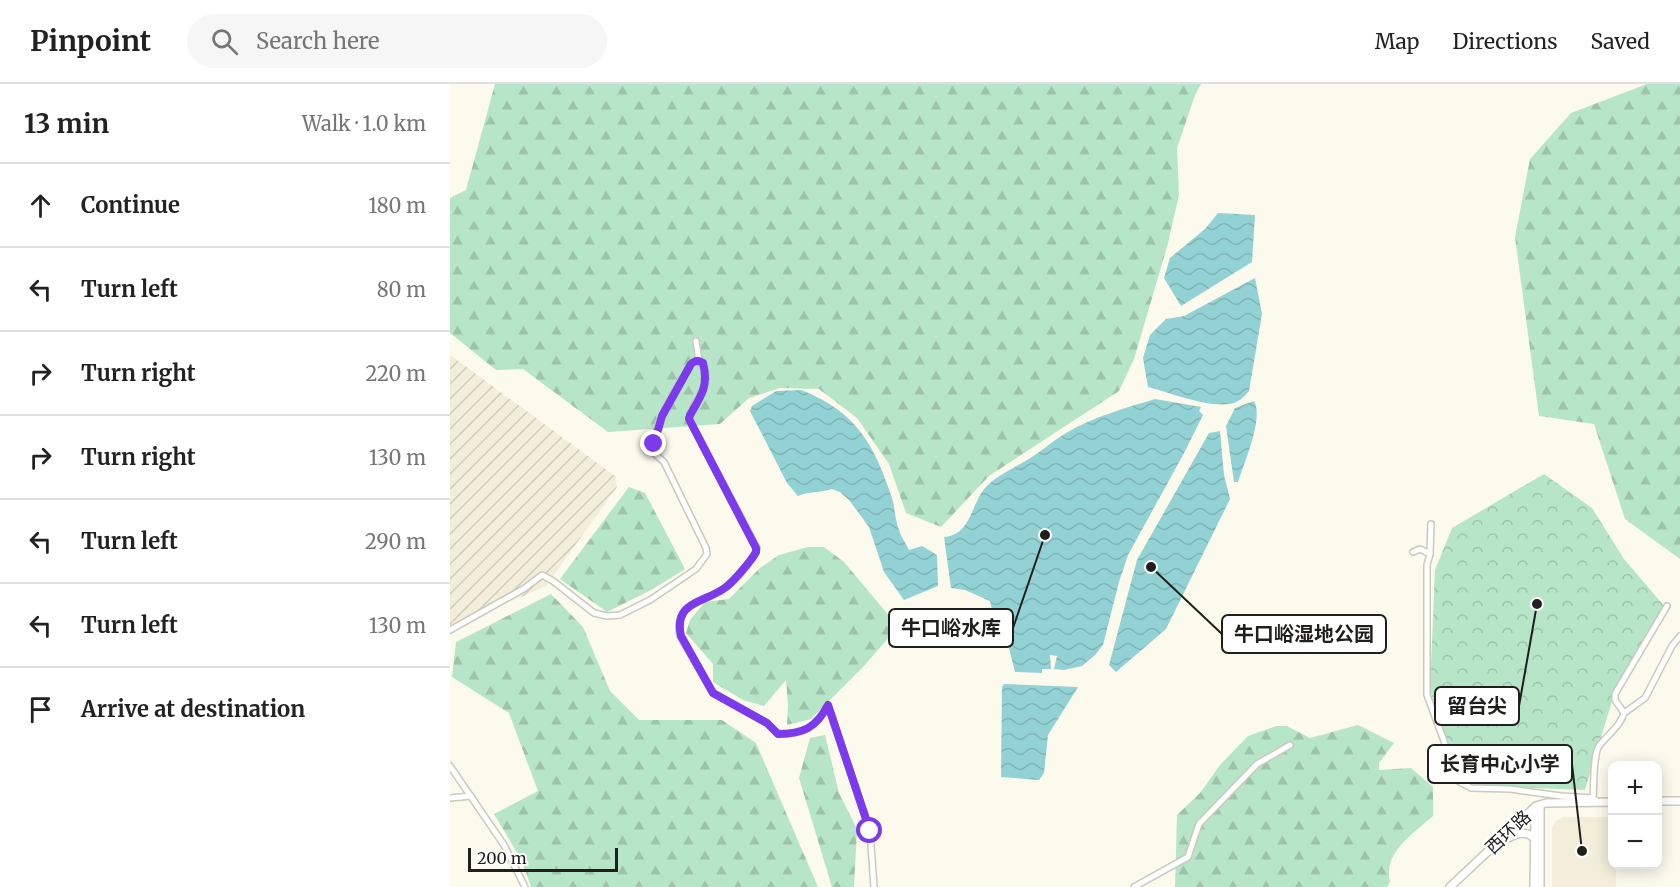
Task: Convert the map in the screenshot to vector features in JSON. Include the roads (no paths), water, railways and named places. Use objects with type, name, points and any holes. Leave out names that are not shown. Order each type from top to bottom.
[{"type":"main road","name":"西环路","points":[[1452,887],[1538,808],[1596,800],[1608,803]]},
{"type":"main road","points":[[1662,803],[1680,802]]},
{"type":"main road","name":"西环路","points":[[1452,887],[1538,808],[1608,804]]},
{"type":"main road","points":[[1534,887],[1538,808]]},
{"type":"main road","points":[[1538,808],[1540,887]]},
{"type":"main road","points":[[1502,841],[1521,833],[1530,834],[1535,839]]},
{"type":"street","points":[[696,342],[699,361],[703,363],[706,378],[703,392],[689,419],[741,516],[756,552],[729,585],[691,606],[682,614],[678,625],[681,636],[713,693],[767,723],[778,734],[805,731],[824,713],[828,705],[870,831],[874,887]]},
{"type":"street","points":[[450,630],[525,588],[542,575],[594,613],[607,616],[620,615],[633,609],[696,569],[707,554],[706,548],[664,462],[653,451],[656,431],[662,416],[691,364],[699,361]]},
{"type":"street","points":[[1431,525],[1430,554],[1427,565],[1427,695],[1444,741],[1453,775],[1458,781],[1472,788],[1510,789],[1596,800],[1597,748],[1616,728],[1624,713],[1645,698],[1672,646],[1680,636]]},
{"type":"street","points":[[1413,552],[1420,549],[1430,554]]},
{"type":"street","points":[[1624,713],[1615,700],[1615,694],[1668,606]]},
{"type":"street","points":[[1134,887],[1188,857],[1199,824],[1257,764],[1290,745]]},
{"type":"street","points":[[450,766],[510,855],[525,887]]},
{"type":"street","points":[[450,798],[471,796]]},
{"type":"water","points":[[1218,213],[1255,215],[1252,262],[1181,306],[1164,278],[1170,258],[1205,229]]},
{"type":"water","points":[[1255,278],[1262,314],[1249,391],[1235,402],[1220,404],[1199,402],[1148,387],[1143,358],[1150,335],[1166,319],[1184,316]]},
{"type":"water","points":[[801,390],[836,408],[849,419],[870,446],[885,479],[901,535],[909,550],[922,546],[937,555],[938,586],[904,600],[884,572],[869,527],[849,500],[840,492],[832,489],[798,496],[787,483],[750,411],[752,406],[776,391]]},
{"type":"water","points":[[1155,399],[1201,407],[1199,411],[1203,415],[1128,555],[1103,645],[1082,666],[1064,670],[1054,669],[1057,656],[1050,655],[1051,669],[1042,669],[1042,673],[1015,672],[1005,632],[997,630],[990,601],[965,590],[951,588],[944,537],[954,535],[961,530],[978,498],[999,476],[1076,427],[1109,413]]},
{"type":"water","points":[[1254,401],[1257,418],[1255,429],[1238,482],[1234,482],[1226,426],[1235,408]]},
{"type":"water","points":[[1220,431],[1224,475],[1230,499],[1166,629],[1116,672],[1109,665],[1137,560],[1209,433]]},
{"type":"water","points":[[1004,684],[1078,687],[1048,735],[1044,773],[1039,780],[1001,777],[1002,687]]},
{"type":"place","name":"牛口峪水库","points":[[1045,535]]},
{"type":"place","name":"牛口峪湿地公园","points":[[1151,567]]},
{"type":"place","name":"留台尖","points":[[1537,604]]},
{"type":"place","name":"长育中心小学","points":[[1582,851]]}]
